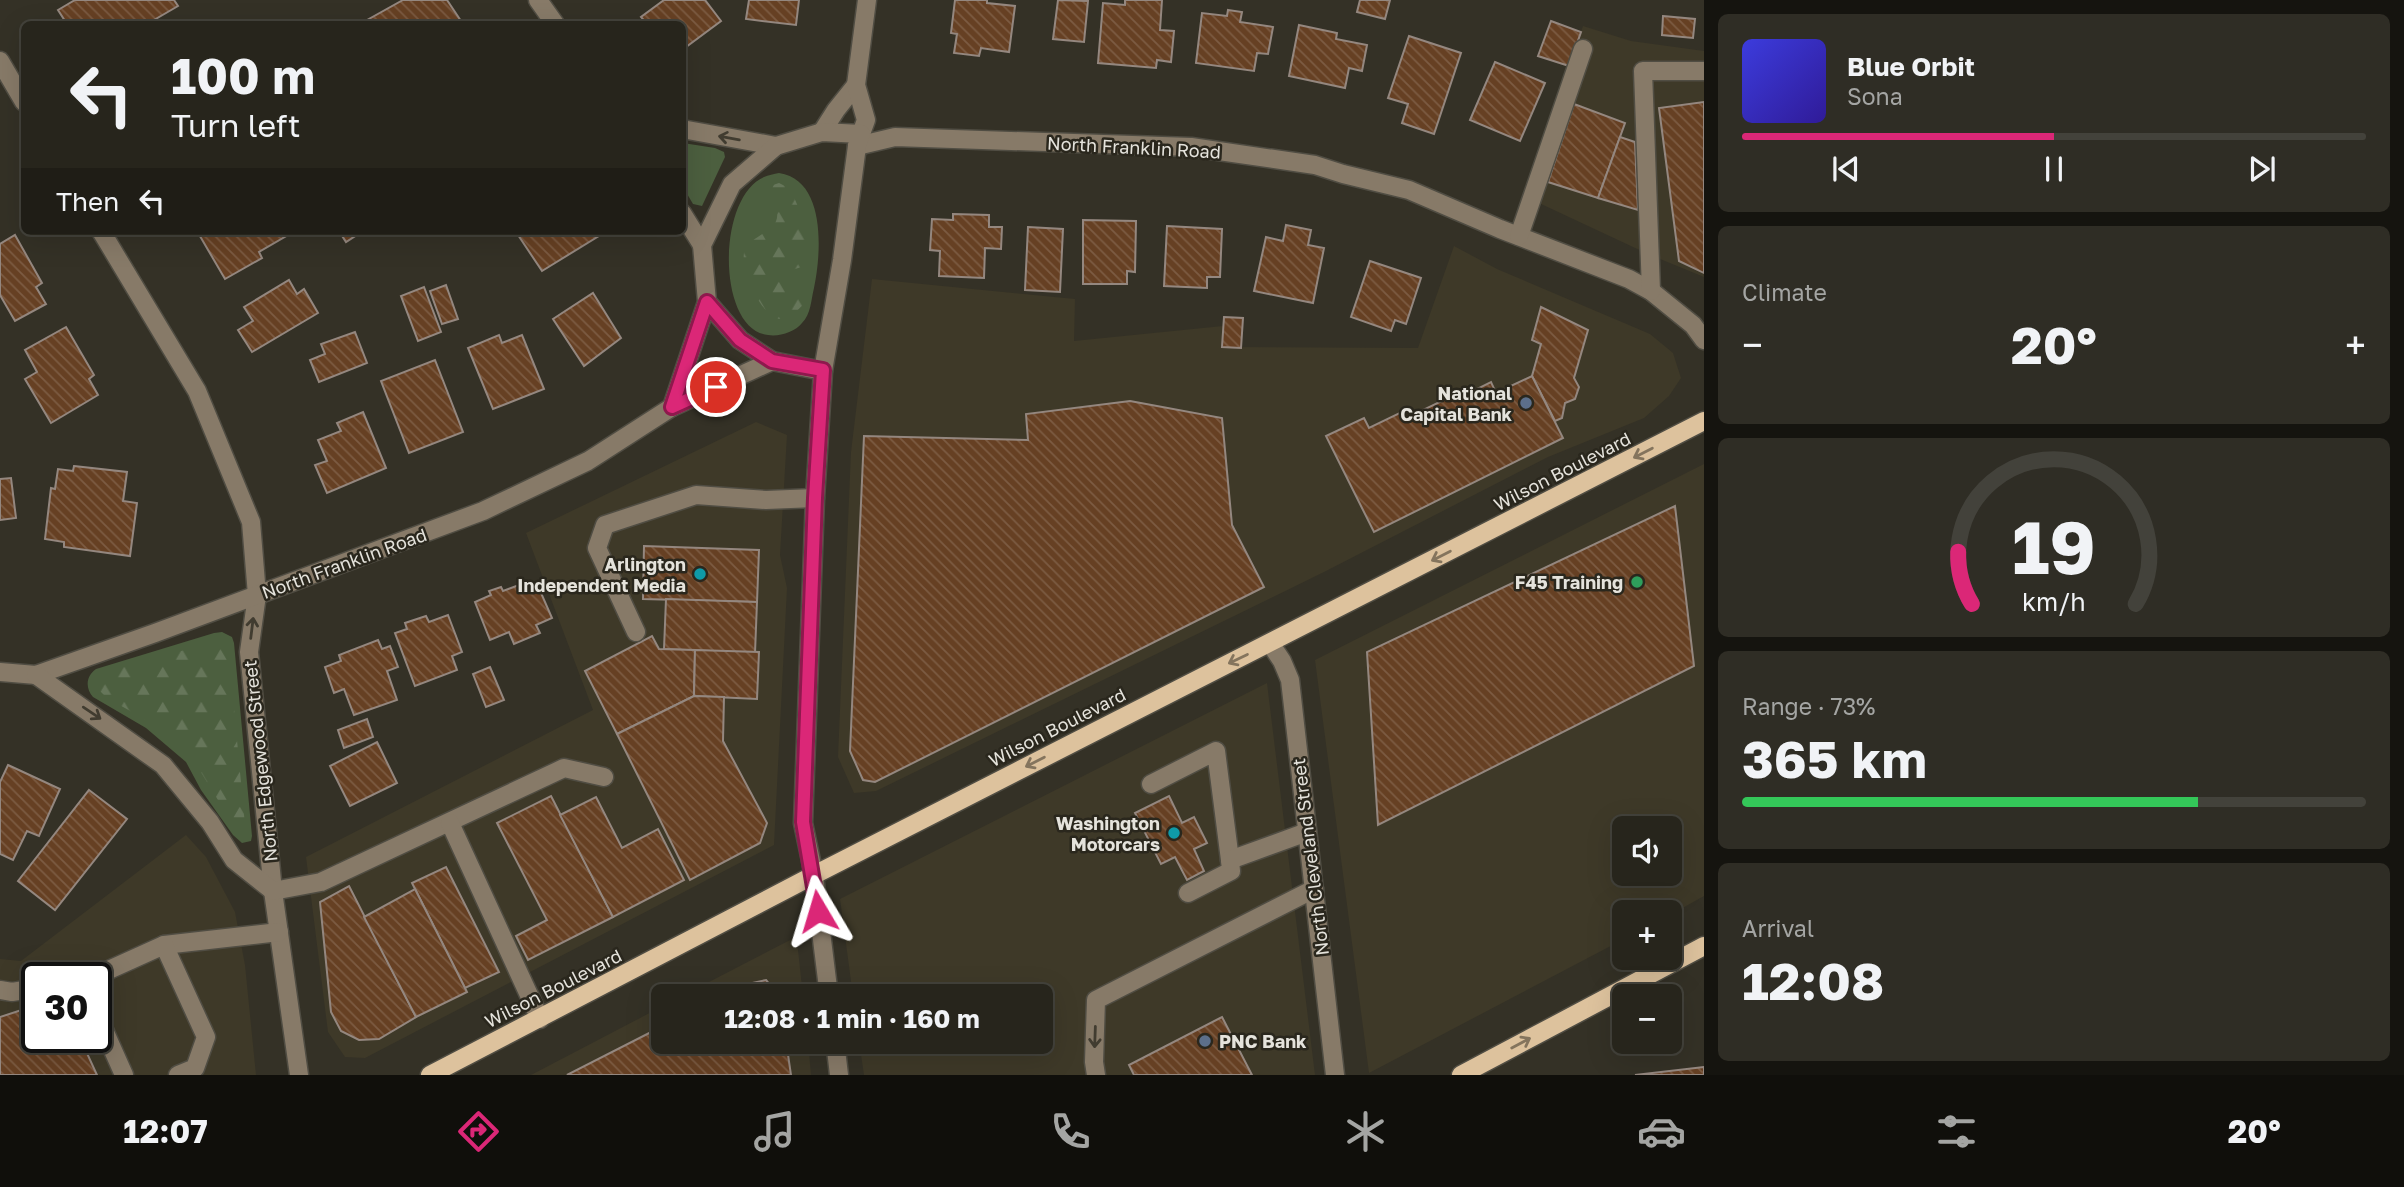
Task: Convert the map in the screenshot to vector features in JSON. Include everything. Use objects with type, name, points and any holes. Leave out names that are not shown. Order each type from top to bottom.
[{"type":"main road","name":"Wilson Boulevard","points":[[430,1075],[814,875],[1704,421]]},
{"type":"main road","points":[[1461,1075],[1704,946]]},
{"type":"street","points":[[538,0],[553,21]]},
{"type":"street","points":[[828,984],[814,875],[803,822],[815,498],[823,370],[859,140],[866,120],[856,85],[867,0]]},
{"type":"street","points":[[1519,236],[1583,49]]},
{"type":"street","points":[[0,61],[21,97]]},
{"type":"street","points":[[1651,290],[1643,71],[1704,71]]},
{"type":"street","points":[[822,132],[856,85]]},
{"type":"street","points":[[686,130],[776,146]]},
{"type":"street","name":"North Franklin Road","points":[[776,146],[822,132],[859,140],[895,137],[1191,147],[1315,165],[1409,190],[1629,279],[1651,290],[1693,325],[1704,340]]},
{"type":"street","points":[[702,245],[732,184],[776,146]]},
{"type":"street","points":[[672,407],[707,302],[702,245],[686,219]]},
{"type":"street","name":"North Edgewood Street","points":[[103,235],[202,403],[251,522],[257,595],[249,652],[273,891],[299,1075]]},
{"type":"street","points":[[707,302],[740,340],[772,361],[823,370]]},
{"type":"street","name":"North Franklin Road","points":[[0,672],[36,675],[483,511],[588,461],[672,407],[772,361]]},
{"type":"street","points":[[636,632],[597,548],[605,525],[696,495],[766,500],[815,498]]},
{"type":"street","name":"North Cleveland Street","points":[[1270,643],[1290,680],[1335,1075]]},
{"type":"street","points":[[36,675],[163,765],[210,822],[234,860],[273,891],[321,882],[564,768],[604,777]]},
{"type":"street","points":[[1151,784],[1216,751],[1231,871],[1188,893]]},
{"type":"street","points":[[450,823],[540,1019]]},
{"type":"street","points":[[1230,860],[1307,832]]},
{"type":"street","points":[[1096,1075],[1094,1062],[1097,1000],[1314,889]]},
{"type":"street","points":[[112,969],[164,945],[279,932]]},
{"type":"street","points":[[164,945],[206,1037],[195,1068],[178,1075]]},
{"type":"street","points":[[0,990],[21,991]]},
{"type":"street","points":[[112,1048],[124,1075]]},
{"type":"street","points":[[837,1054],[839,1075]]},
{"type":"shaded area","points":[[1583,26],[1631,41],[1704,51],[1704,277],[1524,196]]},
{"type":"shaded area","points":[[1454,246],[1497,269],[1650,334],[1673,353],[1681,378],[1669,396],[1644,418],[1548,457],[1324,572],[876,791],[854,793],[838,757],[851,452],[872,279],[1075,299],[1074,341],[1223,326],[1222,347],[1418,348]]},
{"type":"shaded area","points":[[756,422],[787,435],[780,555],[787,588],[774,845],[365,1058],[345,1057],[328,1032],[306,857],[593,710],[526,533]]},
{"type":"shaded area","points":[[1704,464],[1704,896],[1682,908],[1682,900],[1612,900],[1612,945],[1369,1073],[1315,660]]},
{"type":"shaded area","points":[[1267,683],[1315,1075],[864,1075],[861,1054],[1053,1054],[1053,984],[851,984],[840,899]]},
{"type":"shaded area","points":[[186,835],[206,857],[235,912],[245,965],[256,1075],[0,1075],[0,959],[21,961]]},
{"type":"shaded area","points":[[794,938],[802,984],[705,984]]},
{"type":"shaded area","points":[[651,1012],[651,1054],[809,1054],[811,1075],[531,1075]]},
{"type":"green space","points":[[686,143],[715,148],[724,152],[725,157],[702,206],[693,204],[686,192]]},
{"type":"green space","points":[[779,173],[795,179],[806,189],[813,204],[819,239],[818,257],[811,302],[805,319],[791,331],[768,335],[751,328],[739,311],[732,288],[729,262],[731,235],[737,210],[748,190],[764,177]]},
{"type":"green space","points":[[779,183],[791,189],[807,226],[811,244],[808,265],[782,273],[781,278],[803,301],[803,305],[785,319],[774,317],[760,303],[749,281],[744,261],[746,247],[769,230],[777,220],[769,193],[773,185]]},
{"type":"green space","points":[[222,632],[232,637],[234,643],[252,836],[251,841],[242,843],[233,835],[201,790],[186,762],[146,728],[93,697],[88,686],[90,675],[96,669]]},
{"type":"green space","points":[[213,642],[227,649],[229,655],[245,825],[241,829],[232,823],[186,752],[141,717],[107,698],[99,690],[97,681],[103,673]]},
{"type":"building","points":[[75,0],[174,0],[178,6],[152,21],[65,21],[58,10]]},
{"type":"building","points":[[403,0],[447,0],[461,21],[365,21]]},
{"type":"building","points":[[664,0],[705,0],[721,21],[686,47],[686,21],[644,21],[641,17]]},
{"type":"building","points":[[749,0],[799,0],[796,25],[746,19]]},
{"type":"building","points":[[955,0],[987,0],[987,3],[1015,6],[1009,52],[981,48],[979,56],[954,53],[957,34],[951,33]]},
{"type":"building","points":[[1058,0],[1088,1],[1084,42],[1053,39]]},
{"type":"building","points":[[1125,0],[1162,0],[1160,30],[1174,31],[1171,62],[1157,60],[1156,68],[1098,63],[1103,3],[1125,5]]},
{"type":"building","points":[[1360,0],[1390,0],[1385,19],[1357,12]]},
{"type":"building","points":[[1228,10],[1242,12],[1240,22],[1273,27],[1268,54],[1257,53],[1254,71],[1196,63],[1202,13],[1227,16]]},
{"type":"building","points":[[1663,16],[1695,19],[1693,38],[1662,35]]},
{"type":"building","points":[[1551,21],[1581,32],[1569,66],[1538,56]]},
{"type":"building","points":[[1299,25],[1337,33],[1336,39],[1367,45],[1362,71],[1349,68],[1345,88],[1289,76]]},
{"type":"building","points":[[1409,36],[1461,53],[1434,134],[1402,123],[1408,104],[1388,98]]},
{"type":"building","points":[[1495,62],[1545,83],[1520,141],[1470,120]]},
{"type":"building","points":[[1704,102],[1704,273],[1679,261],[1659,108]]},
{"type":"building","points":[[1574,104],[1625,123],[1598,198],[1548,182]]},
{"type":"building","points":[[1620,137],[1635,142],[1638,210],[1598,198]]},
{"type":"building","points":[[953,214],[989,215],[989,227],[1002,227],[1001,249],[985,248],[984,278],[939,276],[940,251],[930,250],[932,219],[953,220]]},
{"type":"building","points":[[1083,220],[1136,221],[1135,272],[1127,271],[1127,284],[1083,284]]},
{"type":"building","points":[[1286,225],[1311,230],[1308,245],[1324,248],[1313,303],[1254,291],[1266,237],[1283,241]]},
{"type":"building","points":[[1167,226],[1222,229],[1220,277],[1207,277],[1207,288],[1164,286]]},
{"type":"building","points":[[1028,227],[1063,229],[1060,292],[1025,290]]},
{"type":"building","points":[[15,235],[42,283],[36,287],[46,304],[15,321],[0,295],[0,244]]},
{"type":"building","points":[[199,235],[288,235],[259,252],[262,258],[225,279]]},
{"type":"building","points":[[342,235],[357,235],[346,242]]},
{"type":"building","points":[[518,235],[600,235],[542,271]]},
{"type":"building","points":[[1370,261],[1421,278],[1406,324],[1395,320],[1391,331],[1351,317]]},
{"type":"building","points":[[289,280],[297,294],[304,289],[318,313],[252,352],[238,330],[253,321],[244,307]]},
{"type":"building","points":[[446,285],[458,319],[442,324],[430,291]]},
{"type":"building","points":[[424,287],[441,332],[418,341],[401,296]]},
{"type":"building","points":[[593,293],[621,338],[584,366],[553,319]]},
{"type":"building","points":[[1541,307],[1588,330],[1574,378],[1579,387],[1575,399],[1565,403],[1562,418],[1555,421],[1532,376],[1541,344],[1532,340]]},
{"type":"building","points":[[1224,317],[1243,318],[1241,348],[1222,347]]},
{"type":"building","points":[[66,327],[94,375],[89,379],[98,395],[51,423],[25,379],[37,372],[25,350]]},
{"type":"building","points":[[355,332],[367,363],[319,382],[310,360],[325,354],[321,344]]},
{"type":"building","points":[[499,335],[502,343],[522,335],[544,389],[493,409],[468,348]]},
{"type":"building","points":[[435,360],[463,432],[409,453],[381,381]]},
{"type":"building","points":[[1532,376],[1563,438],[1374,532],[1326,436],[1364,418],[1369,428],[1410,408],[1413,415],[1452,396],[1455,400],[1491,382],[1496,393]]},
{"type":"building","points":[[1130,401],[1222,418],[1232,525],[1264,587],[875,782],[863,780],[850,751],[864,436],[1028,440],[1026,414]]},
{"type":"building","points":[[363,412],[386,468],[327,493],[315,465],[327,461],[318,440],[341,431],[337,423]]},
{"type":"building","points":[[74,466],[127,472],[123,501],[137,503],[130,556],[64,547],[64,542],[45,539],[51,488],[55,489],[58,469],[73,471]]},
{"type":"building","points":[[11,478],[16,518],[0,520],[0,479]]},
{"type":"building","points":[[1675,506],[1694,666],[1378,825],[1367,652]]},
{"type":"building","name":"Arlington Independent Media","points":[[644,546],[759,550],[757,602],[643,599]]},
{"type":"building","points":[[519,585],[522,593],[538,586],[552,618],[536,625],[540,633],[514,644],[509,632],[490,640],[475,602],[491,595],[489,591],[501,587],[503,591]]},
{"type":"building","points":[[666,599],[757,602],[755,653],[664,649]]},
{"type":"building","points":[[448,615],[462,652],[452,656],[457,670],[415,686],[395,633],[407,629],[405,623],[426,616],[429,622]]},
{"type":"building","points":[[652,636],[659,649],[695,650],[694,696],[617,734],[585,671]]},
{"type":"building","points":[[378,640],[382,649],[390,646],[398,667],[387,671],[397,700],[354,715],[344,689],[334,693],[325,667],[341,661],[339,655]]},
{"type":"building","points":[[695,650],[759,652],[757,699],[694,696]]},
{"type":"building","points":[[490,667],[504,700],[486,707],[473,674]]},
{"type":"building","points":[[694,696],[724,697],[723,741],[767,823],[760,843],[690,880],[617,734]]},
{"type":"building","points":[[367,719],[373,737],[344,748],[338,730]]},
{"type":"building","points":[[377,742],[397,783],[350,806],[330,766]]},
{"type":"building","points":[[8,765],[60,789],[39,836],[27,831],[13,860],[0,854],[0,782]]},
{"type":"building","points":[[89,790],[127,819],[55,910],[18,881]]},
{"type":"building","points":[[551,796],[613,917],[528,960],[516,936],[547,920],[497,823]]},
{"type":"building","name":"Washington Motorcars","points":[[1169,796],[1182,823],[1194,817],[1207,843],[1194,849],[1204,871],[1187,880],[1175,857],[1161,864],[1135,813]]},
{"type":"building","points":[[596,797],[622,848],[658,829],[684,880],[613,917],[560,815]]},
{"type":"building","points":[[446,867],[499,972],[465,988],[412,883]]},
{"type":"building","points":[[349,886],[416,1017],[379,1039],[359,1040],[341,1031],[331,1012],[320,902]]},
{"type":"building","points":[[415,889],[467,992],[416,1017],[364,917]]},
{"type":"building","points":[[766,980],[769,984],[748,984]]},
{"type":"building","points":[[21,1010],[21,1053],[87,1053],[97,1075],[0,1075],[0,1017]]},
{"type":"building","name":"PNC Bank","points":[[1222,1017],[1252,1075],[1134,1075],[1129,1065]]},
{"type":"building","points":[[651,1032],[651,1054],[788,1054],[791,1075],[567,1075]]},
{"type":"building","points":[[1704,1067],[1704,1075],[1635,1075]]},
{"type":"place","name":"National Capital Bank","points":[[1526,403]]},
{"type":"place","name":"Arlington Independent Media","points":[[700,574]]},
{"type":"place","name":"F45 Training","points":[[1637,582]]},
{"type":"place","name":"Washington Motorcars","points":[[1174,833]]},
{"type":"place","name":"PNC Bank","points":[[1205,1041]]},
{"type":"route","points":[[716,387],[672,407],[707,302],[740,340],[772,361],[823,370],[817,452],[803,822],[818,911]]}]
